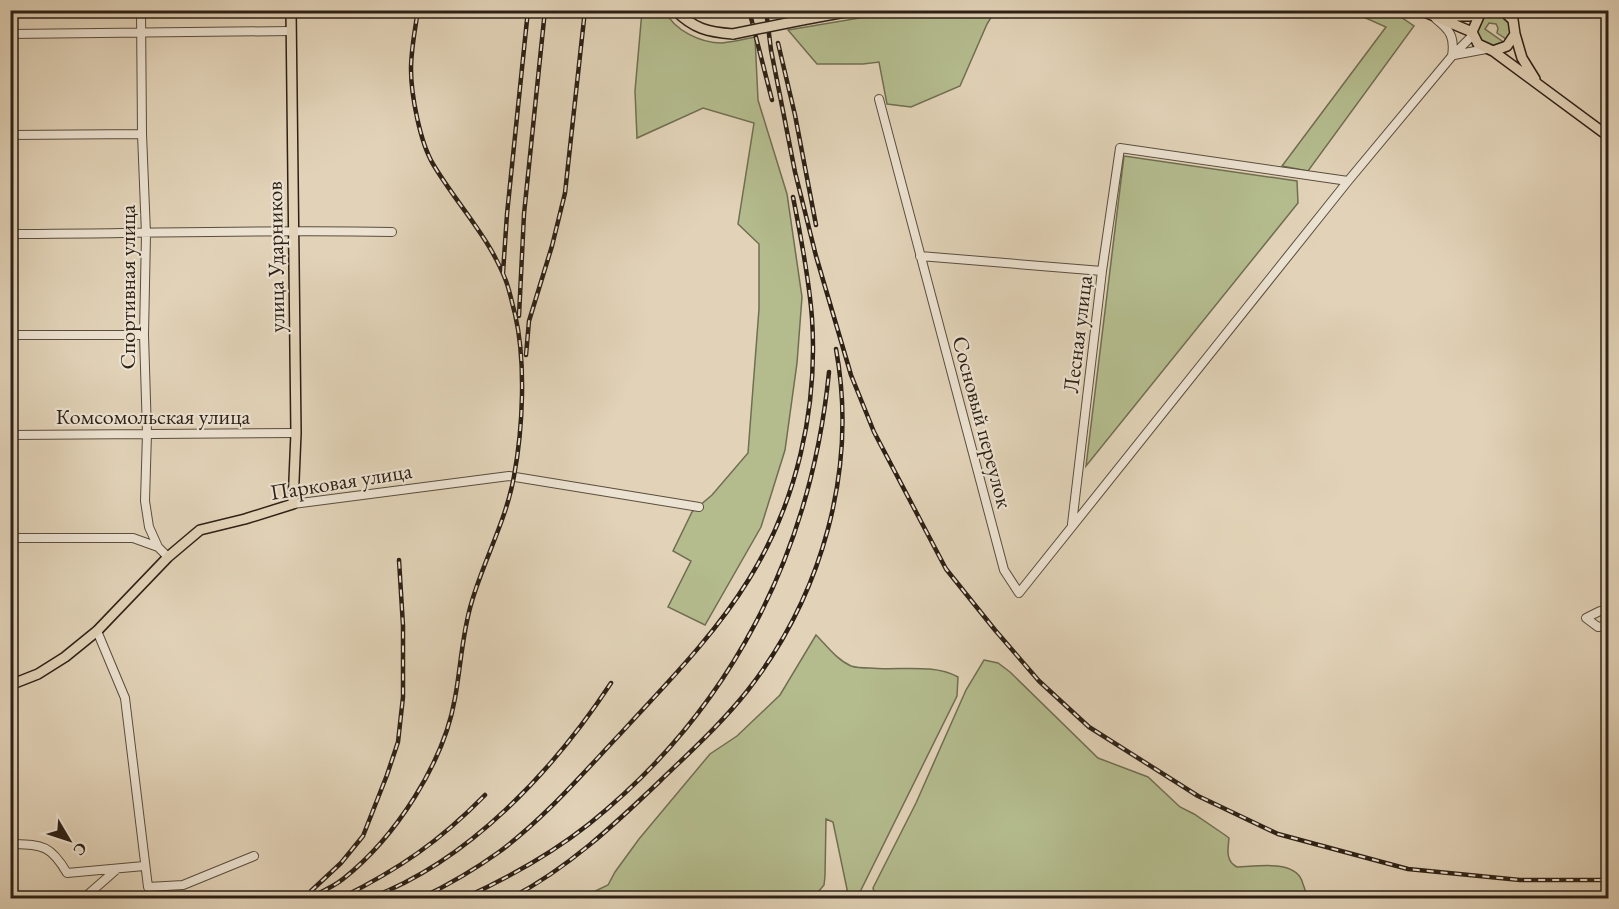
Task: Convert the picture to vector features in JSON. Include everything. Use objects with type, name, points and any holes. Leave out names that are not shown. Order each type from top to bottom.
[{"type":"main road","name":"улица Ударников","points":[[291,10],[296,433],[293,504]]},
{"type":"main road","points":[[675,10],[687,22],[709,32],[733,34],[856,10]]},
{"type":"main road","points":[[1420,10],[1472,34],[1478,44],[1490,50],[1608,136]]},
{"type":"main road","points":[[1502,10],[1513,21],[1522,58],[1540,86]]},
{"type":"main road","points":[[1490,50],[1507,46],[1515,31],[1516,10]]},
{"type":"main road","points":[[1432,15],[1450,17],[1483,12]]},
{"type":"main road","points":[[1472,34],[1474,23],[1483,12]]},
{"type":"main road","name":"Парковая улица","points":[[10,685],[38,674],[65,657],[97,631],[168,557],[200,530],[293,504]]},
{"type":"street","name":"Спортивная улица","points":[[141,10],[146,234],[145,501],[149,526],[158,547],[168,557]]},
{"type":"street","points":[[1432,15],[1448,29],[1453,37],[1452,56]]},
{"type":"street","points":[[10,34],[291,30]]},
{"type":"street","points":[[1072,526],[1348,181],[1472,34]]},
{"type":"street","points":[[1452,56],[1490,50]]},
{"type":"street","name":"Сосновый переулок","points":[[879,99],[1004,570],[1018,593],[1072,526]]},
{"type":"street","points":[[10,135],[142,134]]},
{"type":"street","name":"Лесная улица","points":[[1072,526],[1102,271],[1120,148],[1348,181]]},
{"type":"street","points":[[10,234],[146,234],[294,230],[392,232]]},
{"type":"street","points":[[920,256],[1102,271]]},
{"type":"street","points":[[10,335],[144,335]]},
{"type":"street","name":"Комсомольская улица","points":[[10,435],[296,433]]},
{"type":"street","name":"Парковая улица","points":[[293,504],[509,476],[699,507]]},
{"type":"street","points":[[10,538],[133,538],[158,547]]},
{"type":"street","points":[[1608,611],[1600,610],[1586,618],[1598,627],[1608,624]]},
{"type":"street","points":[[97,631],[125,698],[148,887],[183,885],[254,856]]},
{"type":"street","points":[[10,844],[41,845],[57,856],[67,873],[144,866]]},
{"type":"street","points":[[84,898],[117,869]]},
{"type":"green space","points":[[907,10],[995,11],[960,86],[911,107],[887,104],[879,62],[817,64],[788,30]]},
{"type":"green space","points":[[642,11],[665,11],[681,29],[705,41],[722,43],[755,37],[758,100],[787,194],[802,297],[797,363],[785,450],[761,527],[705,625],[668,607],[691,561],[673,551],[692,512],[712,495],[748,453],[759,309],[759,244],[738,224],[754,123],[703,108],[637,138],[635,91]]},
{"type":"green space","points":[[1344,11],[1392,11],[1414,26],[1308,171],[1282,166],[1386,27]]},
{"type":"green space","points":[[1491,12],[1504,17],[1512,30],[1506,39],[1497,33],[1496,24],[1489,23],[1485,29],[1502,41],[1503,45],[1497,47],[1481,43],[1476,32],[1485,14]]},
{"type":"green space","points":[[1124,156],[1297,181],[1298,203],[1086,466]]},
{"type":"green space","points":[[816,635],[851,666],[937,670],[958,677],[957,696],[857,898],[848,894],[833,822],[826,819],[824,885],[813,898],[581,898],[608,885],[639,839],[710,754],[737,736],[780,695]]},
{"type":"green space","points":[[984,660],[998,663],[1010,672],[1098,758],[1148,777],[1180,807],[1229,838],[1228,854],[1237,867],[1275,866],[1293,870],[1303,884],[1305,898],[876,898],[873,888],[916,803],[966,690]]},
{"type":"railway","points":[[309,898],[339,882],[381,843],[414,798],[440,748],[455,698],[469,613],[511,492],[517,457],[522,373],[515,314],[507,285],[491,250],[433,164],[424,144],[411,80],[418,10]]},
{"type":"railway","points":[[503,273],[528,10]]},
{"type":"railway","points":[[519,316],[524,214],[545,10]]},
{"type":"railway","points":[[526,355],[529,321],[552,246],[565,193],[585,10]]},
{"type":"railway","points":[[749,10],[772,100]]},
{"type":"railway","points":[[766,10],[771,50],[795,172],[816,256],[851,375],[874,432],[946,569],[1039,681],[1089,727],[1198,796],[1278,834],[1408,869],[1520,880],[1608,880]]},
{"type":"railway","points":[[778,43],[795,115],[816,225]]},
{"type":"railway","points":[[421,898],[461,877],[499,852],[563,795],[705,640],[735,600],[766,549],[792,486],[801,453],[811,386],[813,352],[811,303],[793,197]]},
{"type":"railway","points":[[511,898],[571,860],[642,798],[728,714],[774,653],[796,614],[814,572],[828,529],[837,485],[842,440],[842,394],[836,349]]},
{"type":"railway","points":[[464,898],[529,865],[589,824],[639,779],[684,731],[723,679],[756,623],[783,564],[804,503],[819,439],[829,372]]},
{"type":"railway","points":[[311,891],[341,863],[363,836],[398,742],[403,697],[403,626],[399,560]]},
{"type":"railway","points":[[370,898],[406,882],[441,861],[506,810],[563,749],[611,683]]},
{"type":"railway","points":[[341,898],[382,876],[435,841],[485,795]]}]
